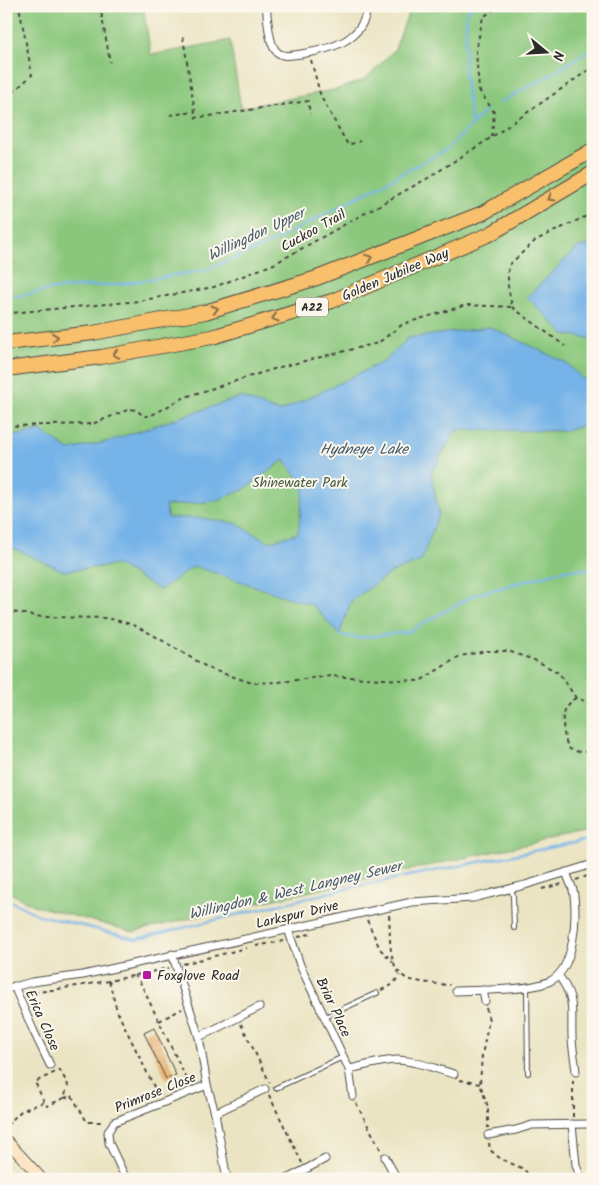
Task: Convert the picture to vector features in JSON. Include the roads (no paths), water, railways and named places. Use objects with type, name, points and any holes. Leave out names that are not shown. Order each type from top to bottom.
[{"type":"highway","name":"Golden Jubilee Way","points":[[6,343],[93,333],[205,312],[317,278],[483,213],[593,150]]},
{"type":"highway","name":"Golden Jubilee Way","points":[[6,369],[101,357],[212,337],[332,301],[490,234],[593,173]]},
{"type":"main road","points":[[6,1140],[42,1179]]},
{"type":"street","points":[[266,6],[271,44],[277,52],[286,56],[337,46],[354,35],[363,20],[367,6]]},
{"type":"street","name":"Larkspur Drive","points":[[6,989],[32,982],[83,975],[412,902],[473,898],[593,864]]},
{"type":"street","points":[[456,991],[527,987],[549,982],[558,976],[569,955],[575,916],[573,891],[566,872]]},
{"type":"street","name":"Briar Place","points":[[288,929],[300,965],[349,1069],[353,1096]]},
{"type":"street","points":[[172,954],[199,1037],[227,1179]]},
{"type":"street","points":[[558,976],[566,985],[572,1001],[572,1037],[576,1072]]},
{"type":"street","name":"Erica Close","points":[[14,986],[50,1065]]},
{"type":"street","points":[[484,990],[485,1000]]},
{"type":"street","points":[[199,1037],[259,1007]]},
{"type":"street","points":[[349,1069],[397,1060],[412,1062],[454,1074]]},
{"type":"street","name":"Primrose Close","points":[[126,1179],[109,1143],[108,1132],[114,1122],[207,1084]]},
{"type":"street","points":[[215,1113],[264,1090]]},
{"type":"street","points":[[488,1135],[516,1130],[532,1124],[587,1124]]},
{"type":"street","points":[[572,1124],[576,1165],[581,1179]]},
{"type":"street","points":[[384,1157],[397,1179]]},
{"type":"street","points":[[288,1179],[325,1159]]},
{"type":"lane","points":[[511,888],[514,928]]},
{"type":"lane","points":[[527,987],[528,1073]]},
{"type":"lane","points":[[325,1017],[377,993]]},
{"type":"lane","points":[[275,1089],[343,1057]]},
{"type":"water","points":[[579,246],[593,246],[593,339],[564,334],[527,297]]},
{"type":"water","name":"Hydneye Lake","points":[[490,327],[565,362],[593,388],[593,422],[566,431],[456,430],[431,473],[439,514],[421,561],[390,573],[351,601],[339,635],[314,606],[194,566],[160,590],[117,565],[64,571],[6,545],[6,437],[41,431],[69,450],[106,442],[241,397],[279,412],[385,361],[408,338]],"holes":[[[284,460],[304,485],[298,533],[269,542],[235,523],[200,518],[168,518],[165,506],[215,501],[243,490]]]},
{"type":"waterway","points":[[472,126],[464,73],[467,10],[474,6]]},
{"type":"waterway","name":"Willingdon Upper","points":[[499,103],[552,74],[593,48]]},
{"type":"waterway","name":"Willingdon Upper","points":[[6,294],[19,296],[54,289],[121,284],[206,270],[271,243],[448,149],[485,111]]},
{"type":"waterway","points":[[339,635],[358,638],[408,632],[474,595],[565,570],[593,569]]},
{"type":"waterway","name":"Willingdon & West Langney Sewer","points":[[6,899],[39,915],[136,939],[344,889],[593,839]]},
{"type":"place","name":"Foxglove Road","points":[[147,975]]},
{"type":"park label","name":"Shinewater Park","points":[[300,482]]}]
